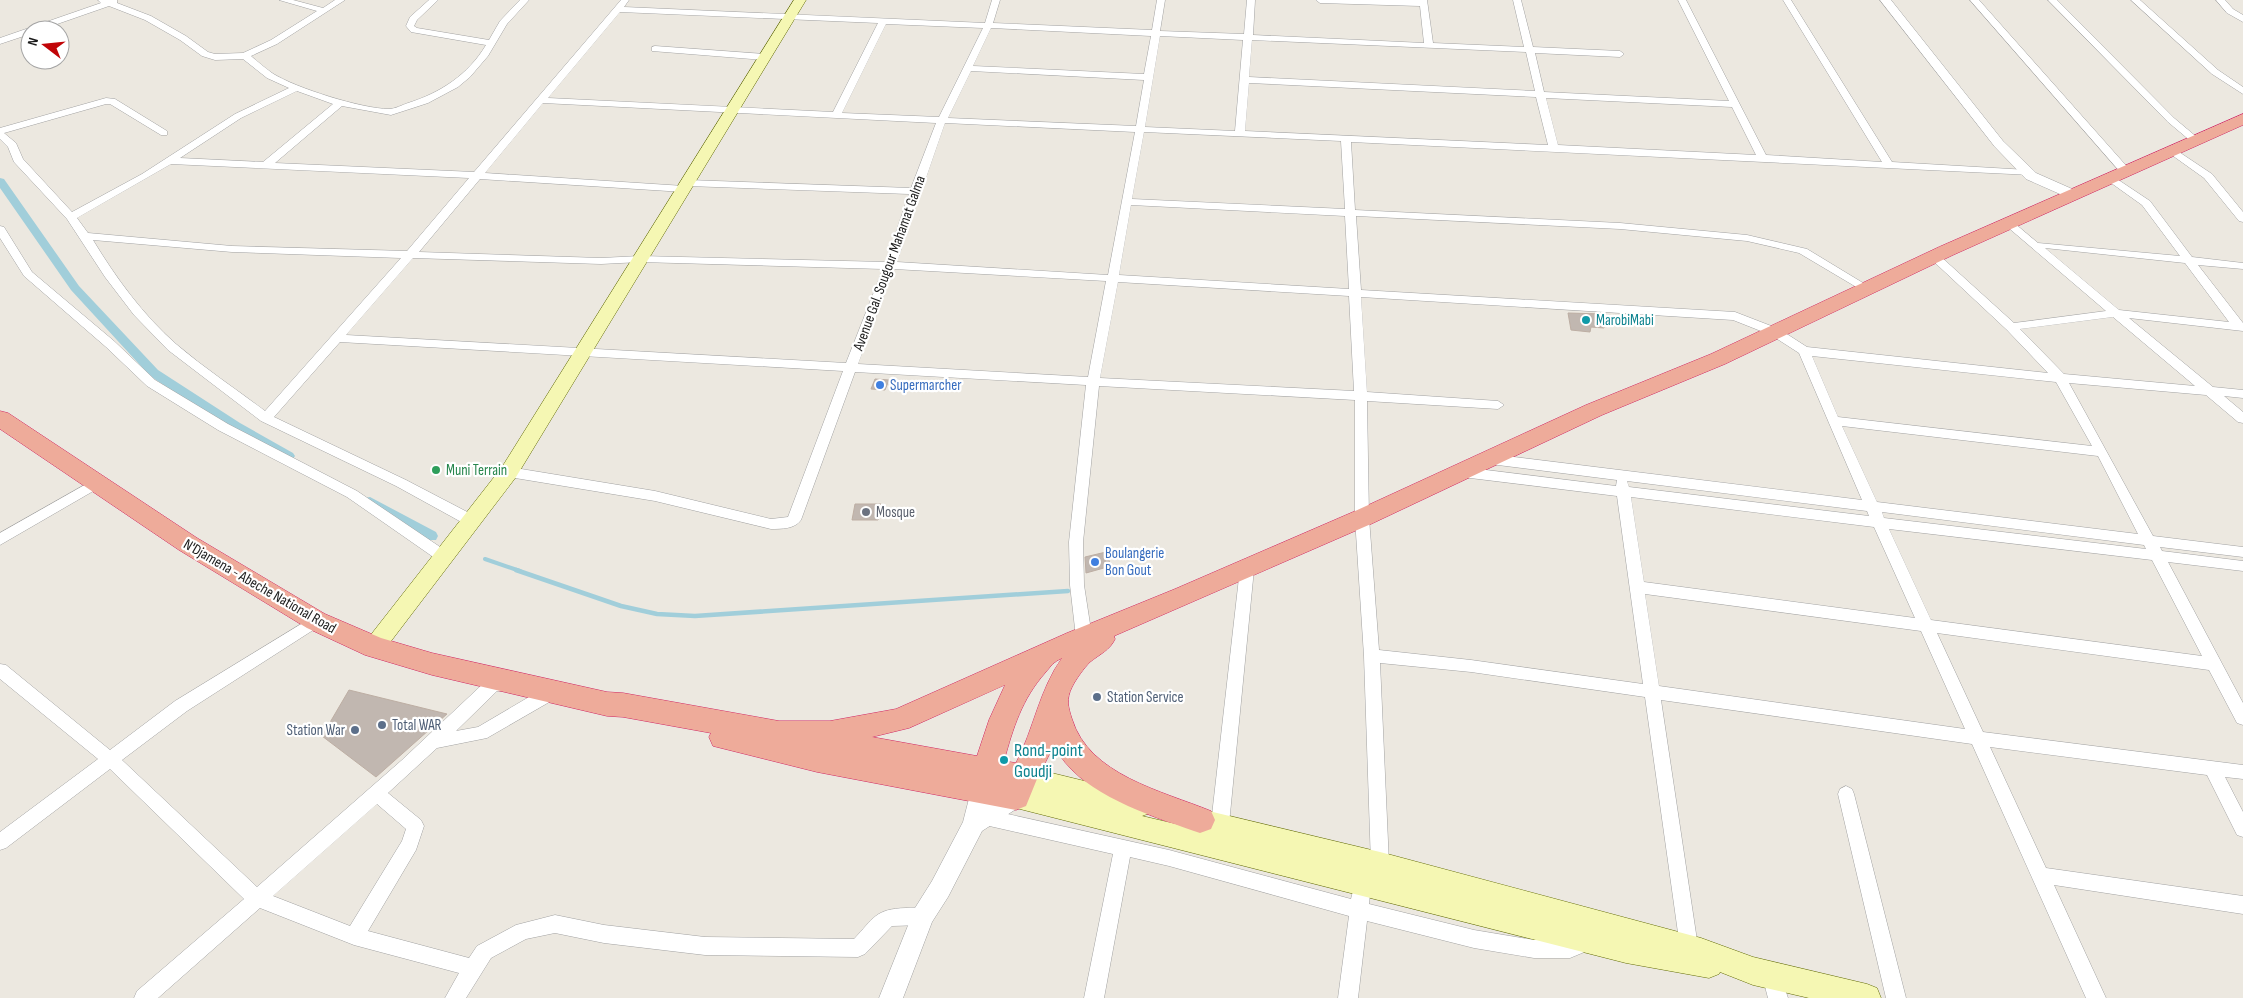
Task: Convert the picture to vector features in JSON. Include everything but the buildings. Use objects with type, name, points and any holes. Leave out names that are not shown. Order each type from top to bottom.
[{"type":"highway","points":[[779,732],[830,733],[898,720],[1084,637],[1247,569],[1362,518],[1594,410],[1718,359],[1935,257],[2243,119]]},
{"type":"highway","name":"N'Djamena - Abeche National Road","points":[[0,418],[188,544],[316,621],[374,647],[432,664],[607,704]]},
{"type":"highway","points":[[607,704],[690,728],[982,801],[1019,787],[1039,747],[1060,682],[1074,661],[1125,621]]},
{"type":"highway","points":[[982,801],[1001,724],[1017,687],[1025,675],[1056,650]]},
{"type":"highway","points":[[1053,703],[1067,744],[1075,756],[1102,778],[1210,822]]},
{"type":"highway","points":[[607,704],[623,704],[779,732],[982,801]]},
{"type":"main road","points":[[374,647],[444,557],[470,520],[509,472],[800,0]]},
{"type":"main road","points":[[1019,787],[1210,822],[1380,864],[1689,947],[1767,981]]},
{"type":"main road","points":[[1019,787],[1128,822],[1362,884],[1767,981],[1867,998]]},
{"type":"street","points":[[283,0],[325,11]]},
{"type":"street","points":[[58,20],[109,1],[148,18],[183,38],[205,54],[215,57],[245,56],[274,42],[341,0]]},
{"type":"street","points":[[434,0],[412,19],[410,26],[414,30],[490,43]]},
{"type":"street","points":[[245,56],[270,76],[296,88],[340,102],[391,112],[425,101],[467,76],[503,23],[524,0]]},
{"type":"street","points":[[266,418],[410,255],[625,0]]},
{"type":"street","name":"Avenue Gal. Sougour Mahamat Galma","points":[[509,472],[655,496],[771,524],[784,524],[794,520],[890,266],[941,122],[988,26],[996,0]]},
{"type":"street","points":[[1084,637],[1077,585],[1076,542],[1093,382],[1140,130],[1161,0]]},
{"type":"street","points":[[1240,134],[1251,0]]},
{"type":"street","points":[[1320,0],[1423,2],[1430,45]]},
{"type":"street","points":[[1517,0],[1554,149]]},
{"type":"street","points":[[1682,0],[1762,157]]},
{"type":"street","points":[[1787,0],[1889,165]]},
{"type":"street","points":[[1885,0],[1999,144],[2028,173],[2074,195]]},
{"type":"street","points":[[1974,0],[2118,175],[2146,203],[2241,327]]},
{"type":"street","points":[[2052,0],[2171,120],[2196,141]]},
{"type":"street","points":[[2135,0],[2216,72],[2243,90]]},
{"type":"street","points":[[2220,0],[2230,11],[2243,19]]},
{"type":"street","points":[[617,9],[1620,54]]},
{"type":"street","points":[[836,116],[883,22]]},
{"type":"street","points":[[0,41],[20,34]]},
{"type":"street","points":[[655,49],[765,57]]},
{"type":"street","points":[[968,68],[1148,77]]},
{"type":"street","points":[[1244,80],[1735,104]]},
{"type":"street","points":[[71,218],[170,161],[238,116],[296,88]]},
{"type":"street","points":[[541,100],[941,122],[1762,157],[2028,173]]},
{"type":"street","points":[[0,131],[106,101],[112,101],[164,133]]},
{"type":"street","points":[[264,167],[340,102]]},
{"type":"street","points":[[0,135],[11,142],[17,153],[18,160],[71,218],[85,236],[109,275],[138,312],[165,340],[266,418],[401,483],[470,520]]},
{"type":"street","points":[[1346,139],[1361,396],[1362,518],[1372,656],[1380,864]]},
{"type":"street","points":[[2173,151],[2208,176],[2243,219]]},
{"type":"street","points":[[170,161],[686,186],[915,191]]},
{"type":"street","points":[[1126,202],[1620,226],[1747,238],[1803,251],[1867,289]]},
{"type":"street","points":[[2013,222],[2123,314],[2243,408]]},
{"type":"street","points":[[0,229],[28,274],[110,344],[151,383],[223,427],[352,494],[444,557]]},
{"type":"street","points":[[85,236],[232,249],[601,262],[640,259],[890,266],[1722,314],[1735,316],[1774,332],[1804,351],[2060,378],[2243,394]]},
{"type":"street","points":[[2041,246],[2243,266]]},
{"type":"street","points":[[1935,257],[2011,327],[2060,378],[2102,452],[2243,718]]},
{"type":"street","points":[[2011,327],[2123,314],[2241,327]]},
{"type":"street","points":[[2123,314],[2243,419]]},
{"type":"street","points":[[338,338],[583,350],[851,368],[1498,405]]},
{"type":"street","points":[[1804,351],[1833,421],[2096,998]]},
{"type":"street","points":[[1833,421],[2102,452]]},
{"type":"street","points":[[1490,459],[1622,483],[1880,523],[2243,566]]},
{"type":"street","points":[[1462,472],[1622,483],[1872,506],[2243,552]]},
{"type":"street","points":[[0,540],[97,483]]},
{"type":"street","points":[[1622,483],[1689,947]]},
{"type":"street","points":[[1210,822],[1247,569]]},
{"type":"street","points":[[1637,587],[2214,664]]},
{"type":"street","points":[[0,842],[181,706],[316,621]]},
{"type":"street","points":[[1372,656],[1471,666],[1977,738],[2243,772]]},
{"type":"street","points":[[0,670],[110,759],[256,898],[354,936],[473,968]]},
{"type":"street","points":[[144,998],[377,794],[493,684],[541,689]]},
{"type":"street","points":[[434,742],[481,733],[541,689]]},
{"type":"street","points":[[2212,768],[2243,829]]},
{"type":"street","points":[[891,998],[923,916],[940,889],[982,801],[1019,787]]},
{"type":"street","points":[[354,936],[410,844],[415,826],[377,794]]},
{"type":"street","points":[[1846,794],[1896,998]]},
{"type":"street","points":[[982,801],[1123,848],[1169,858],[1474,939],[1534,948],[1570,949],[1590,940]]},
{"type":"street","points":[[1094,998],[1123,848]]},
{"type":"street","points":[[2040,875],[2243,905]]},
{"type":"street","points":[[1348,998],[1362,884]]},
{"type":"street","points":[[455,998],[484,952],[523,932],[555,924],[604,934],[706,946],[858,948],[888,917],[923,916]]},
{"type":"waterway","points":[[0,181],[75,288],[154,373],[235,426],[288,456]]},
{"type":"waterway","points":[[370,502],[431,536]]},
{"type":"waterway","points":[[485,559],[520,571]]},
{"type":"waterway","points":[[516,570],[621,606],[657,614],[695,616],[1068,591]]},
{"type":"place","name":"MarobiMabi","points":[[1586,320]]},
{"type":"place","name":"Supermarcher","points":[[880,385]]},
{"type":"place","name":"Muni Terrain","points":[[436,470]]},
{"type":"place","name":"Mosque","points":[[866,512]]},
{"type":"place","name":"Boulangerie Bon Gout","points":[[1095,562]]},
{"type":"place","name":"Station Service","points":[[1097,697]]},
{"type":"place","name":"Total WAR","points":[[382,725]]},
{"type":"place","name":"Station War","points":[[355,730]]},
{"type":"place","name":"Rond-point Goudji","points":[[1004,760]]}]
